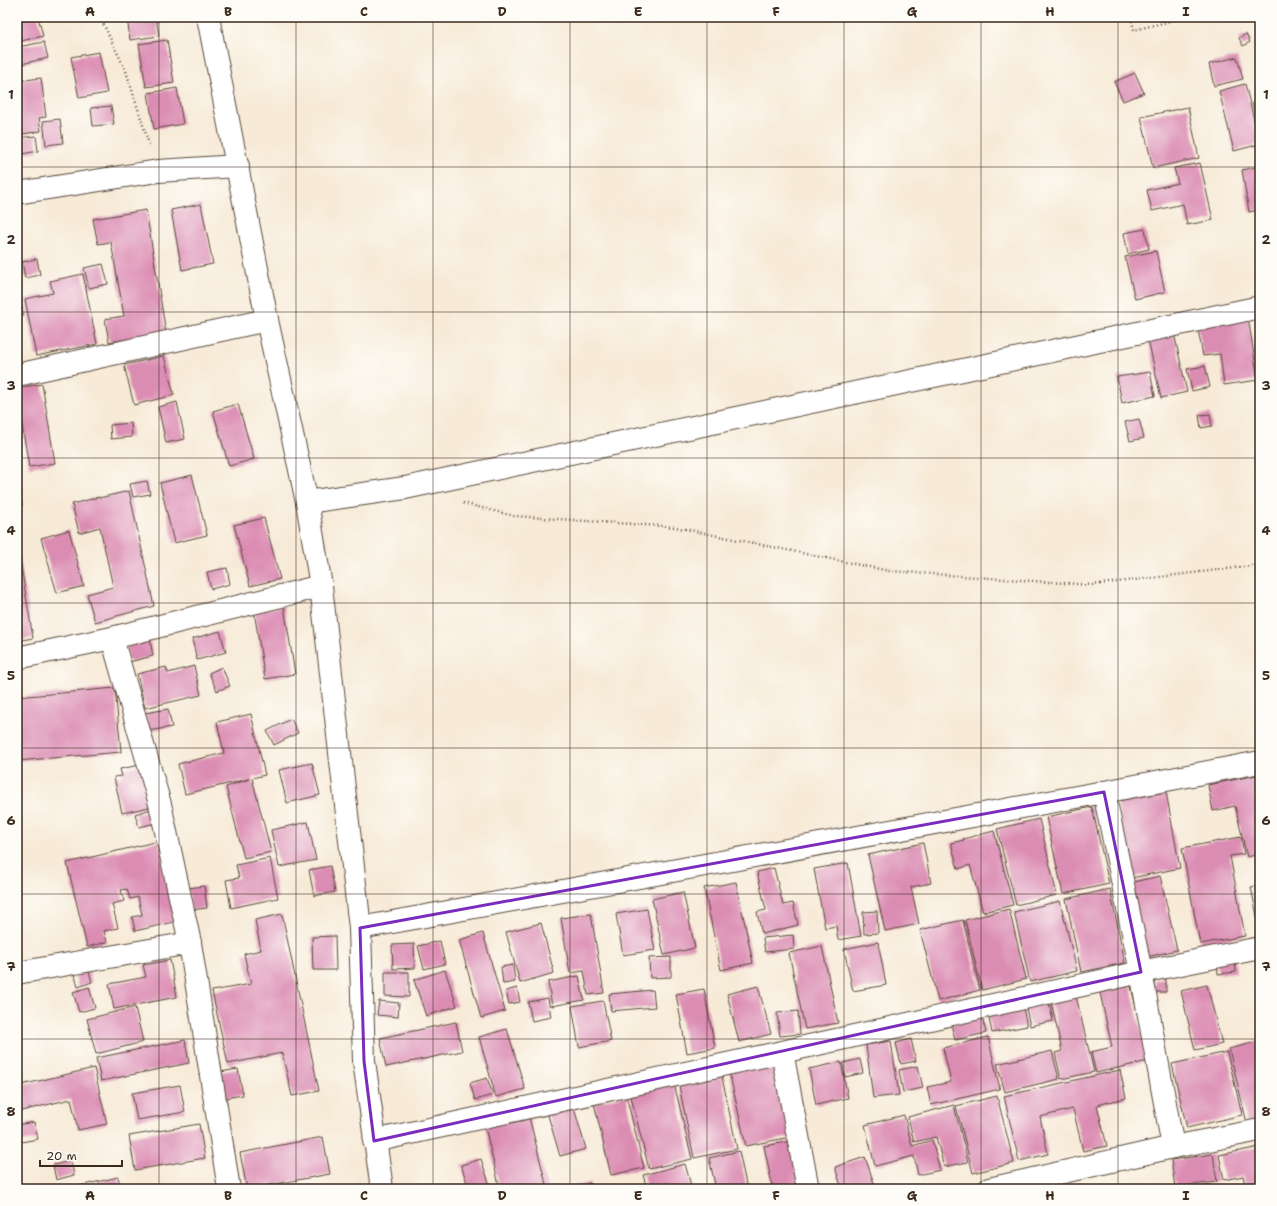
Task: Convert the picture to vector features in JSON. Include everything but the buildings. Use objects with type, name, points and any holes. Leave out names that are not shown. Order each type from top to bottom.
[{"type":"street","points":[[208,17],[267,320],[307,502],[321,586],[360,928],[364,1061],[374,1141],[382,1189]]},
{"type":"street","points":[[17,193],[158,171],[238,166]]},
{"type":"street","points":[[307,502],[406,488],[1260,307]]},
{"type":"street","points":[[17,375],[267,320]]},
{"type":"street","points":[[17,658],[112,638],[321,586]]},
{"type":"street","points":[[112,638],[160,804],[190,944],[230,1189]]},
{"type":"street","points":[[360,928],[1104,792],[1260,762]]},
{"type":"street","points":[[1104,792],[1141,972],[1173,1148]]},
{"type":"street","points":[[17,973],[190,944]]},
{"type":"street","points":[[374,1141],[1141,972],[1260,948]]},
{"type":"street","points":[[782,1052],[808,1189]]},
{"type":"street","points":[[990,1189],[1260,1130]]},
{"type":"path","points":[[100,17],[126,71],[158,171]]},
{"type":"path","points":[[1131,17],[1134,30],[1187,17]]},
{"type":"path","points":[[456,501],[514,516],[675,527],[889,572],[1092,585],[1260,565]]},
{"type":"highlighted area","points":[[1104,792],[1141,972],[374,1141],[364,1061],[360,928]]}]
